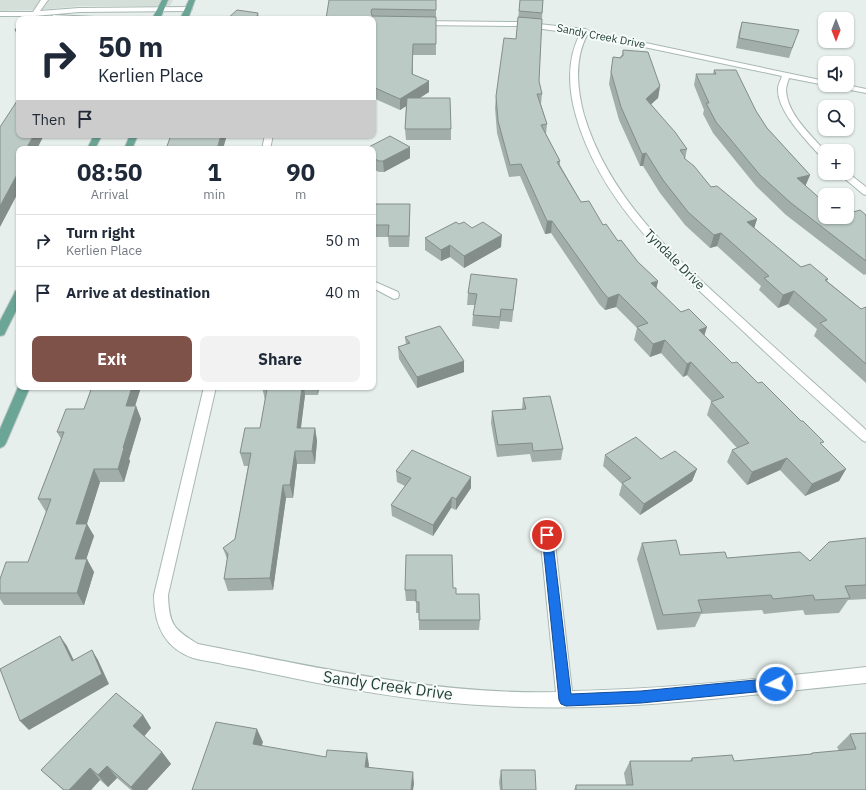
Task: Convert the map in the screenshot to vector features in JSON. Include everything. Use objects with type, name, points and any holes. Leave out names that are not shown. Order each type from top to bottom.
[{"type":"main road","points":[[157,16],[165,0]]},
{"type":"main road","points":[[185,16],[192,0]]},
{"type":"main road","points":[[0,332],[16,300]]},
{"type":"main road","points":[[0,443],[23,390]]},
{"type":"street","points":[[35,14],[45,0]]},
{"type":"street","points":[[0,14],[35,14],[79,10],[188,9]]},
{"type":"street","points":[[35,14],[50,16]]},
{"type":"street","name":"Sandy Creek Drive","points":[[412,23],[520,24],[553,26],[586,31],[818,82]]},
{"type":"street","name":"Tyndale Drive","points":[[586,31],[577,49],[575,60],[576,98],[585,133],[594,154],[614,188],[640,223],[672,259],[866,437]]},
{"type":"street","points":[[786,75],[782,89],[789,110],[800,127],[818,148]]},
{"type":"street","points":[[854,89],[866,92]]},
{"type":"street","points":[[851,180],[866,192]]},
{"type":"street","points":[[376,286],[394,295]]},
{"type":"street","name":"Sandy Creek Drive","points":[[209,390],[161,595],[161,612],[166,628],[179,641],[195,651],[344,681],[394,689],[447,695],[566,700],[641,697],[866,675]]},
{"type":"street","points":[[547,535],[566,700]]},
{"type":"shaded area","points":[[0,0],[173,0],[170,6],[81,6],[38,10],[0,11]]},
{"type":"building","points":[[329,0],[436,0],[436,10],[372,9],[372,16],[326,16]]},
{"type":"building","points":[[520,0],[543,0],[542,13],[519,11]]},
{"type":"building","points":[[237,10],[258,13],[257,16],[230,16]]},
{"type":"building","points":[[376,16],[436,17],[436,44],[413,44],[412,74],[429,81],[400,99],[376,88]]},
{"type":"building","points":[[518,17],[542,19],[539,81],[542,94],[537,94],[547,124],[541,125],[560,161],[557,162],[581,202],[589,201],[603,225],[606,224],[618,241],[621,240],[638,262],[658,281],[651,283],[681,312],[689,309],[707,327],[699,330],[732,363],[737,362],[758,383],[762,382],[824,442],[820,443],[846,469],[812,484],[787,458],[752,472],[732,450],[749,443],[711,402],[724,397],[691,362],[687,364],[665,340],[653,344],[637,327],[648,323],[619,294],[608,298],[552,221],[547,221],[521,164],[510,165],[498,121],[496,96],[504,38],[516,39]]},
{"type":"building","points":[[742,22],[799,30],[792,48],[739,38]]},
{"type":"building","points":[[623,50],[648,52],[660,86],[646,99],[675,132],[687,149],[680,150],[685,157],[684,158],[694,166],[711,187],[717,186],[757,219],[747,222],[801,267],[810,264],[828,279],[825,280],[861,309],[866,307],[866,364],[820,323],[827,320],[794,291],[783,295],[764,278],[769,276],[721,233],[714,235],[688,212],[663,180],[646,153],[642,154],[621,107],[611,72],[613,57],[621,58],[621,56],[623,56]]},
{"type":"building","points":[[714,70],[736,70],[756,111],[767,128],[810,175],[797,178],[818,197],[818,224],[791,203],[760,175],[716,122],[706,103],[709,103],[696,74],[716,74]]},
{"type":"building","points":[[407,98],[450,98],[451,129],[405,129]]},
{"type":"building","points":[[16,103],[16,138],[32,138],[28,146],[16,146],[16,177],[0,206],[0,127]]},
{"type":"building","points":[[390,136],[410,147],[383,161],[379,161],[376,160],[376,146],[371,146]]},
{"type":"building","points":[[170,138],[220,138],[218,146],[167,146]]},
{"type":"building","points":[[376,204],[410,204],[409,236],[388,236],[389,225],[376,225]]},
{"type":"building","points":[[860,210],[866,215],[866,261],[818,224],[854,224],[854,212]]},
{"type":"building","points":[[456,222],[459,224],[464,222],[472,228],[483,222],[502,235],[464,256],[450,245],[441,250],[425,238]]},
{"type":"building","points":[[471,274],[517,279],[513,310],[501,309],[500,317],[473,315],[477,294],[468,293]]},
{"type":"building","points":[[440,326],[464,361],[417,377],[398,347],[410,343],[405,337]]},
{"type":"building","points":[[91,390],[131,390],[126,406],[136,406],[118,469],[94,469],[76,524],[87,524],[75,559],[87,559],[77,593],[0,593],[0,579],[6,562],[28,562],[51,499],[38,499],[64,432],[57,432],[66,409],[84,409]]},
{"type":"building","points":[[267,390],[302,390],[297,428],[315,428],[312,451],[295,451],[290,485],[283,485],[270,578],[224,579],[228,554],[223,548],[235,539],[251,453],[240,453],[245,428],[260,428]]},
{"type":"building","points":[[550,396],[563,449],[533,451],[532,443],[498,445],[492,411],[526,409],[523,398]]},
{"type":"building","points":[[636,437],[661,459],[675,451],[697,469],[644,504],[622,483],[631,478],[605,455]]},
{"type":"building","points":[[412,450],[471,477],[456,499],[452,497],[433,525],[391,505],[411,478],[396,471]]},
{"type":"building","points":[[866,538],[866,585],[845,586],[850,598],[815,600],[813,595],[773,599],[771,595],[698,600],[702,612],[663,615],[642,543],[676,540],[680,555],[725,552],[727,558],[800,552],[810,561],[829,542]]},
{"type":"building","points":[[406,555],[452,555],[453,588],[456,588],[456,594],[479,594],[480,620],[419,620],[419,602],[416,602],[416,590],[405,590]]},
{"type":"building","points":[[60,636],[72,661],[92,650],[102,674],[20,721],[0,669]]},
{"type":"building","points":[[116,693],[143,715],[133,726],[162,752],[131,787],[107,766],[98,775],[90,768],[69,790],[64,790],[41,770]]},
{"type":"building","points":[[216,722],[257,729],[253,744],[326,757],[327,750],[367,753],[365,767],[413,772],[411,790],[192,790]]},
{"type":"building","points":[[866,733],[866,790],[576,790],[576,785],[633,785],[630,761],[692,761],[692,758],[732,755],[734,761],[856,749],[850,734]]},
{"type":"building","points":[[501,770],[535,770],[536,790],[502,790]]},
{"type":"route","points":[[547,535],[566,700],[641,697],[776,684]]}]
